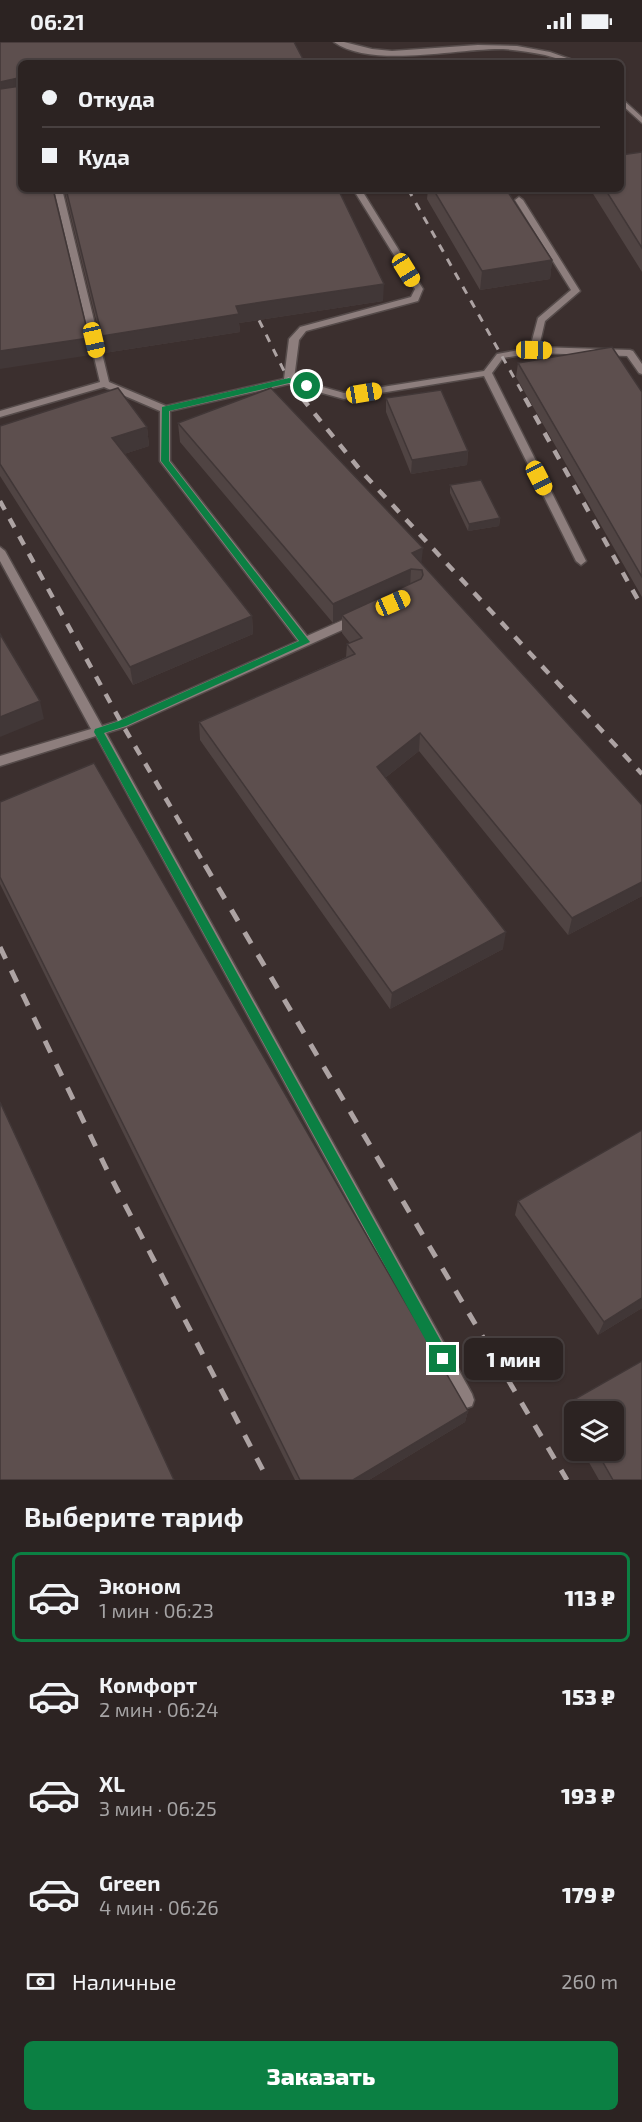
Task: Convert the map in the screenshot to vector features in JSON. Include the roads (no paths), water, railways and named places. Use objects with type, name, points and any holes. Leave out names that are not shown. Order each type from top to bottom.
[{"type":"lane","points":[[338,42],[379,53],[495,44],[549,52],[569,60]]},
{"type":"lane","points":[[624,103],[642,121]]},
{"type":"lane","points":[[59,192],[105,384]]},
{"type":"lane","points":[[289,381],[294,339],[303,329],[415,299],[419,289],[359,192]]},
{"type":"lane","points":[[519,200],[576,291],[541,320],[534,350]]},
{"type":"lane","points":[[0,414],[105,384],[165,409],[289,381],[344,396],[487,374],[500,356],[534,350],[630,353],[642,371]]},
{"type":"lane","points":[[487,374],[581,561]]},
{"type":"lane","points":[[165,409],[165,461],[305,642]]},
{"type":"lane","points":[[0,550],[466,1400]]},
{"type":"lane","points":[[0,761],[123,724],[371,613]]},
{"type":"railway","points":[[410,192],[526,399]]},
{"type":"railway","points":[[252,306],[289,381],[303,399]]},
{"type":"railway","points":[[302,398],[361,471],[642,774]]},
{"type":"railway","points":[[525,398],[642,607]]},
{"type":"railway","points":[[0,501],[122,724],[206,867]]},
{"type":"railway","points":[[205,865],[567,1480]]},
{"type":"railway","points":[[0,947],[106,1168],[268,1480]]}]
